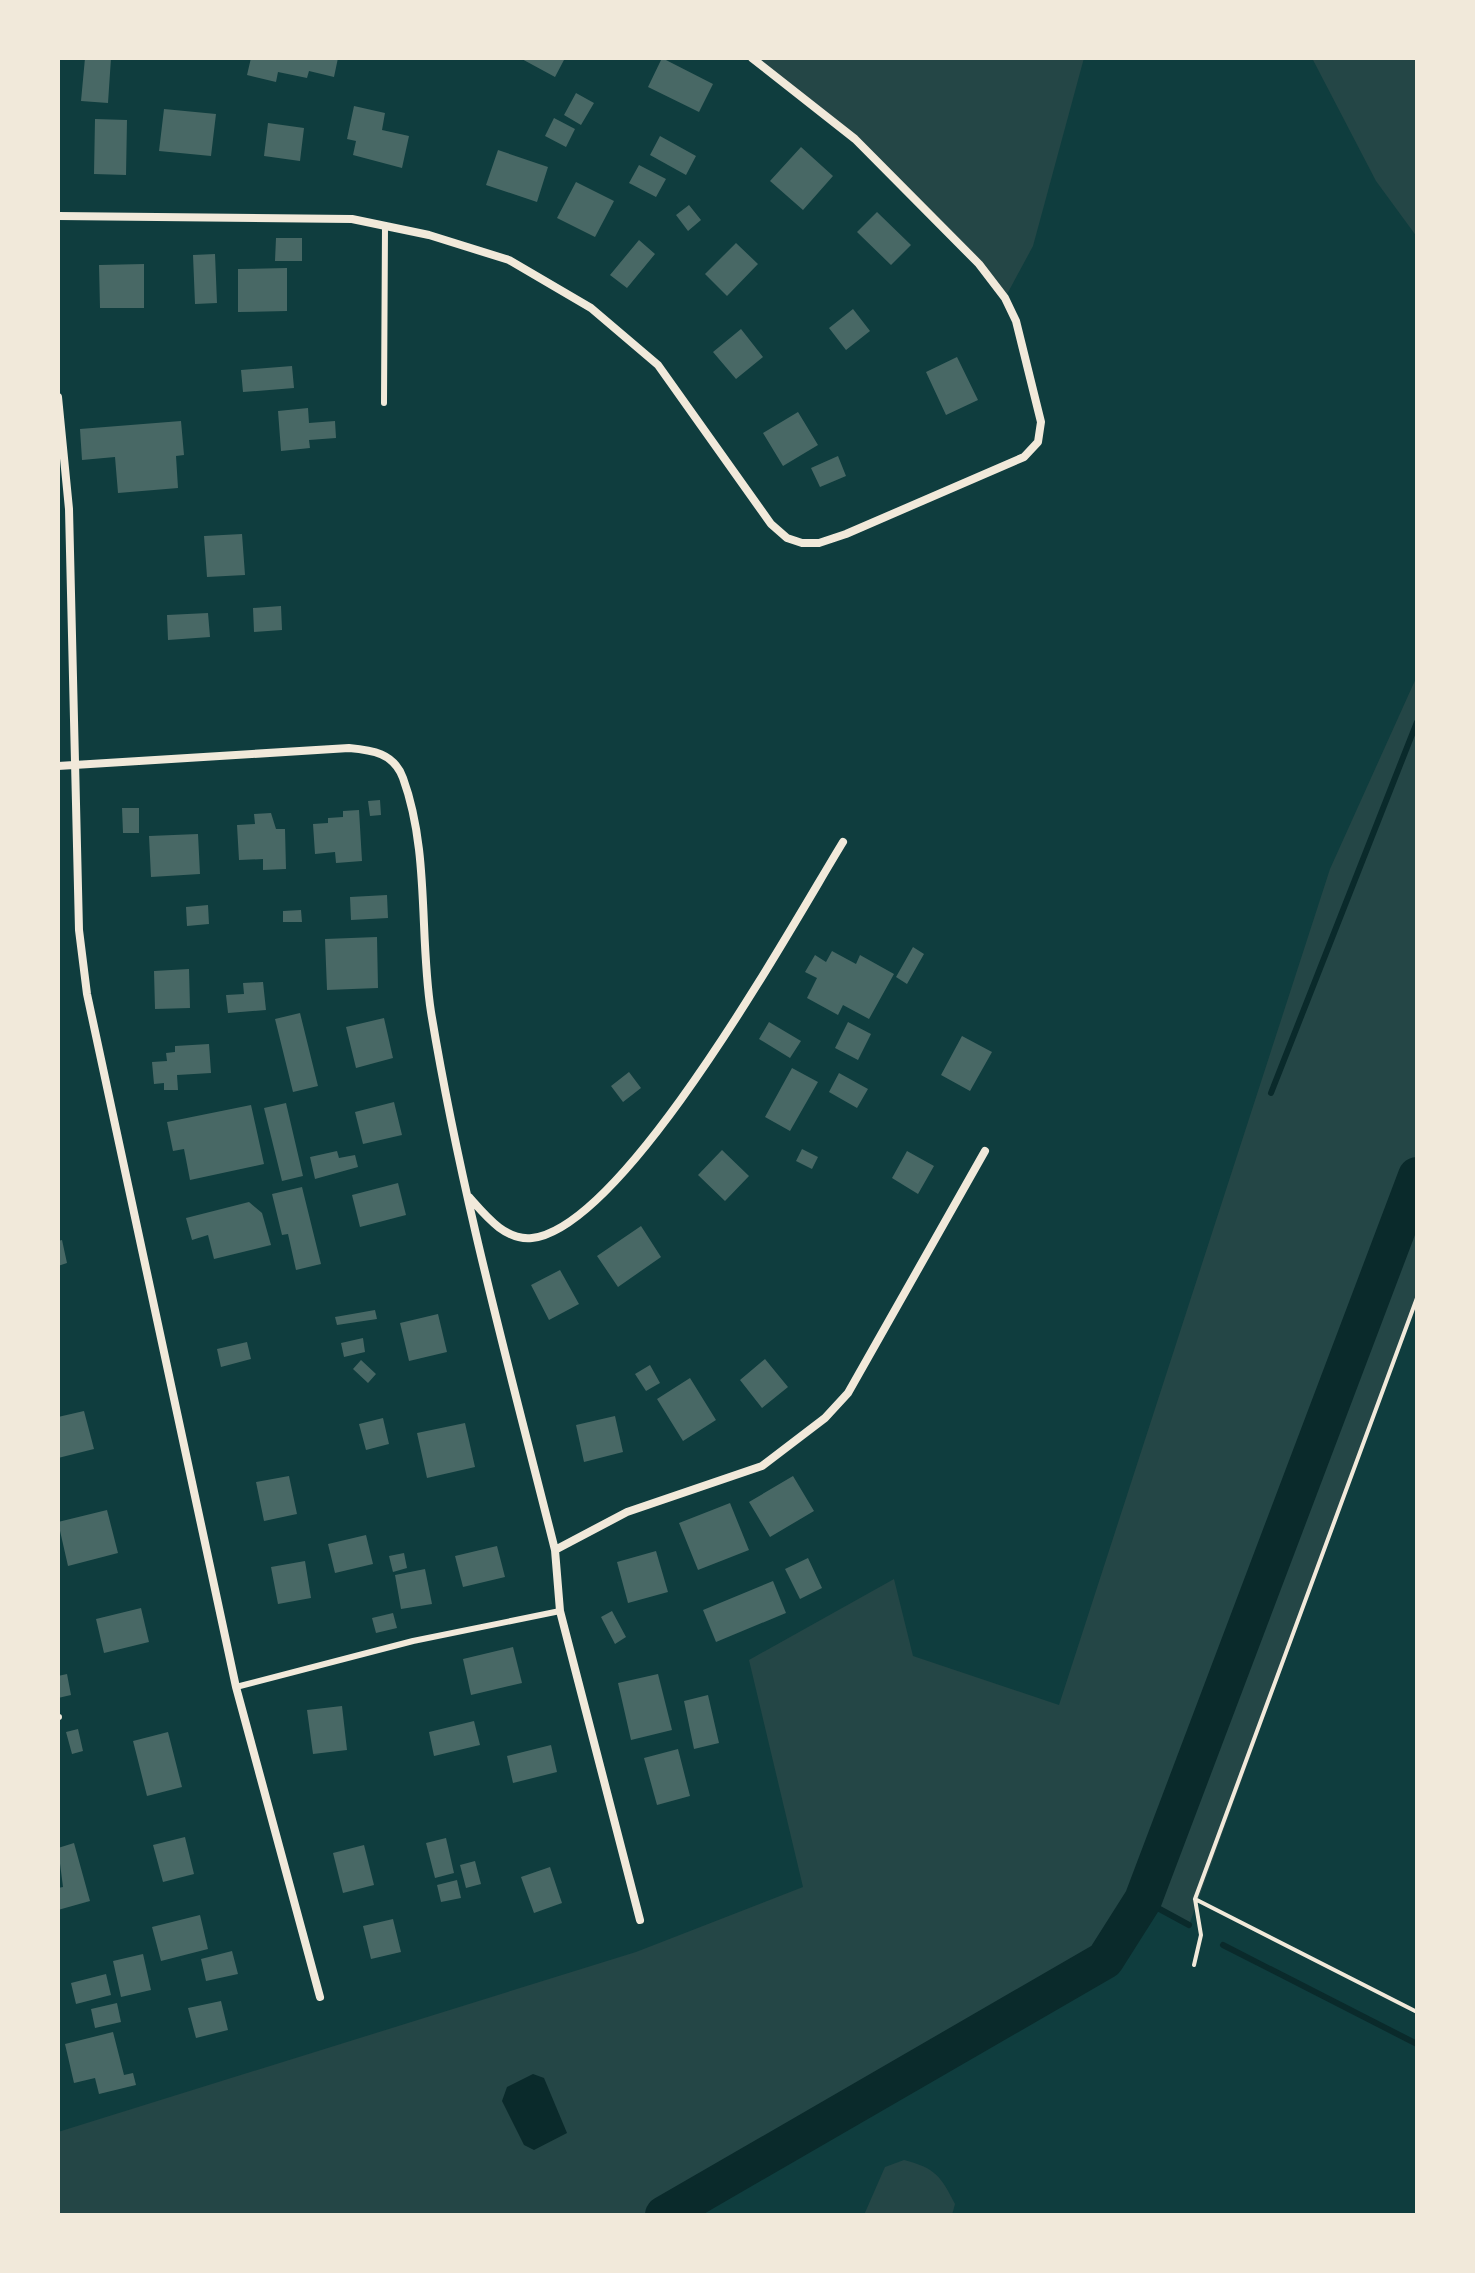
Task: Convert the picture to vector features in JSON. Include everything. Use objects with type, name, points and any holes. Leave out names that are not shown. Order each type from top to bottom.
[{"type":"street","points":[[58,216],[352,219],[509,260],[591,308],[658,365],[771,524],[787,538],[819,543],[1024,457],[1038,442],[1041,422],[1016,321],[1005,298],[945,229],[855,139],[752,58]]},
{"type":"street","points":[[58,397],[69,509],[79,930],[87,994],[236,1687],[320,1997]]},
{"type":"street","points":[[58,766],[349,748],[376,750],[392,760],[402,775],[412,812],[431,1009],[465,1193],[555,1550],[560,1611],[640,1920]]},
{"type":"street","points":[[465,1193],[489,1220],[507,1233],[528,1239],[547,1235],[583,1213],[630,1163],[710,1058],[843,842]]},
{"type":"street","points":[[555,1550],[627,1512],[762,1466],[825,1418],[848,1393],[985,1151]]},
{"type":"lane","points":[[384,403],[385,226]]},
{"type":"lane","points":[[236,1687],[413,1641],[560,1611]]},
{"type":"path","points":[[1194,1965],[1201,1935],[1195,1899],[1417,1298]]},
{"type":"path","points":[[1195,1899],[1417,2012]]},
{"type":"shaded area","points":[[752,58],[1084,58],[1033,246],[1005,298],[947,232],[885,170]]},
{"type":"shaded area","points":[[1312,58],[1417,58],[1417,237],[1376,181]]},
{"type":"shaded area","points":[[1417,676],[1417,1298],[1189,1925],[1143,1900],[1105,1960],[1084,1975],[664,2215],[58,2215],[58,2132],[636,1952],[803,1887],[749,1660],[894,1579],[913,1656],[1059,1705],[1330,869]]},
{"type":"shaded area","points":[[533,2074],[544,2078],[567,2133],[534,2150],[524,2145],[502,2101],[507,2087]]},
{"type":"shaded area","points":[[904,2160],[936,2174],[955,2204],[952,2215],[864,2215],[885,2167]]},
{"type":"building","points":[[85,58],[111,58],[108,103],[81,101]]},
{"type":"building","points":[[251,58],[338,58],[334,77],[309,71],[307,78],[278,72],[276,82],[247,75]]},
{"type":"building","points":[[520,58],[565,58],[555,77]]},
{"type":"building","points":[[662,58],[713,84],[699,112],[648,87]]},
{"type":"building","points":[[576,93],[594,103],[581,125],[564,115]]},
{"type":"building","points":[[354,106],[385,113],[382,130],[409,136],[402,168],[353,155],[356,141],[347,139]]},
{"type":"building","points":[[164,109],[216,114],[211,156],[159,151]]},
{"type":"building","points":[[554,118],[575,129],[566,147],[545,136]]},
{"type":"building","points":[[95,119],[127,120],[126,175],[94,174]]},
{"type":"building","points":[[268,123],[304,128],[300,161],[264,156]]},
{"type":"building","points":[[660,136],[696,156],[686,175],[650,155]]},
{"type":"building","points":[[801,147],[833,176],[803,210],[770,181]]},
{"type":"building","points":[[498,150],[548,167],[537,202],[486,185]]},
{"type":"building","points":[[639,165],[666,179],[656,197],[629,183]]},
{"type":"building","points":[[576,182],[614,201],[595,237],[557,218]]},
{"type":"building","points":[[689,205],[701,220],[688,231],[676,215]]},
{"type":"building","points":[[877,212],[911,245],[891,265],[857,232]]},
{"type":"building","points":[[276,238],[302,238],[302,261],[275,261]]},
{"type":"building","points":[[639,240],[655,254],[627,288],[610,275]]},
{"type":"building","points":[[736,243],[758,264],[727,296],[705,274]]},
{"type":"building","points":[[215,254],[217,303],[195,304],[193,255]]},
{"type":"building","points":[[144,264],[144,308],[100,308],[99,265]]},
{"type":"building","points":[[287,268],[287,311],[238,312],[238,269]]},
{"type":"building","points":[[853,309],[870,331],[846,350],[829,328]]},
{"type":"building","points":[[741,329],[763,357],[736,379],[713,352]]},
{"type":"building","points":[[957,357],[978,400],[946,415],[926,372]]},
{"type":"building","points":[[292,366],[294,388],[243,392],[241,370]]},
{"type":"building","points":[[308,408],[309,423],[335,421],[336,438],[309,440],[310,448],[281,451],[278,411]]},
{"type":"building","points":[[798,412],[818,445],[783,466],[763,433]]},
{"type":"building","points":[[181,421],[184,455],[176,456],[178,488],[118,493],[115,457],[82,460],[80,429]]},
{"type":"building","points":[[838,456],[846,476],[820,487],[811,468]]},
{"type":"building","points":[[242,534],[245,575],[207,577],[204,536]]},
{"type":"building","points":[[281,606],[282,630],[254,632],[253,608]]},
{"type":"building","points":[[208,613],[210,637],[168,640],[167,615]]},
{"type":"building","points":[[380,800],[381,815],[370,816],[368,801]]},
{"type":"building","points":[[122,808],[139,808],[139,833],[123,833]]},
{"type":"building","points":[[359,810],[362,861],[336,863],[335,852],[315,854],[313,824],[328,823],[328,818],[343,817],[343,811]]},
{"type":"building","points":[[271,813],[276,829],[285,829],[286,869],[263,870],[263,859],[239,860],[237,825],[255,824],[254,814]]},
{"type":"building","points":[[198,834],[200,874],[151,877],[149,836]]},
{"type":"building","points":[[387,895],[388,918],[351,920],[350,897]]},
{"type":"building","points":[[208,905],[209,924],[187,926],[186,907]]},
{"type":"building","points":[[301,910],[302,922],[283,922],[283,911]]},
{"type":"building","points":[[377,937],[378,988],[327,990],[325,939]]},
{"type":"building","points":[[913,947],[924,954],[907,984],[896,977]]},
{"type":"building","points":[[832,951],[856,964],[860,955],[894,974],[869,1019],[843,1005],[838,1015],[807,998],[817,978],[805,972],[815,955],[826,962]]},
{"type":"building","points":[[189,969],[190,1008],[155,1009],[154,971]]},
{"type":"building","points":[[263,982],[266,1010],[228,1013],[226,995],[244,994],[243,983]]},
{"type":"building","points":[[300,1013],[318,1086],[293,1092],[275,1019]]},
{"type":"building","points":[[384,1018],[393,1058],[356,1068],[346,1027]]},
{"type":"building","points":[[769,1022],[801,1041],[790,1058],[759,1039]]},
{"type":"building","points":[[848,1022],[871,1034],[858,1060],[835,1048]]},
{"type":"building","points":[[962,1036],[992,1052],[970,1091],[941,1075]]},
{"type":"building","points":[[209,1044],[211,1073],[177,1075],[178,1090],[164,1090],[164,1083],[154,1084],[152,1062],[167,1061],[166,1053],[175,1052],[175,1046]]},
{"type":"building","points":[[792,1068],[818,1082],[790,1131],[765,1117]]},
{"type":"building","points":[[629,1072],[641,1088],[623,1102],[611,1086]]},
{"type":"building","points":[[839,1073],[868,1089],[857,1108],[829,1092]]},
{"type":"building","points":[[394,1102],[402,1135],[363,1144],[355,1112]]},
{"type":"building","points":[[286,1103],[303,1176],[282,1181],[264,1108]]},
{"type":"building","points":[[251,1105],[264,1164],[190,1180],[184,1149],[173,1151],[167,1122]]},
{"type":"building","points":[[802,1149],[818,1157],[812,1169],[796,1161]]},
{"type":"building","points":[[722,1150],[749,1176],[725,1201],[698,1175]]},
{"type":"building","points":[[337,1151],[339,1158],[355,1155],[358,1167],[315,1179],[310,1157]]},
{"type":"building","points":[[907,1151],[934,1166],[918,1194],[892,1178]]},
{"type":"building","points":[[398,1183],[406,1215],[360,1227],[352,1195]]},
{"type":"building","points":[[302,1187],[321,1264],[296,1270],[288,1234],[282,1235],[272,1194]]},
{"type":"building","points":[[249,1202],[262,1213],[271,1245],[214,1259],[208,1235],[192,1240],[186,1218]]},
{"type":"building","points":[[641,1226],[661,1257],[618,1287],[597,1256]]},
{"type":"building","points":[[62,1240],[67,1263],[58,1266],[58,1241]]},
{"type":"building","points":[[560,1270],[579,1304],[549,1320],[531,1285]]},
{"type":"building","points":[[375,1310],[377,1319],[337,1325],[335,1317]]},
{"type":"building","points":[[438,1314],[447,1352],[409,1361],[400,1323]]},
{"type":"building","points":[[363,1338],[365,1352],[344,1357],[341,1343]]},
{"type":"building","points":[[247,1342],[251,1359],[221,1367],[217,1349]]},
{"type":"building","points":[[765,1359],[788,1387],[762,1408],[740,1380]]},
{"type":"building","points":[[361,1360],[376,1374],[368,1383],[353,1369]]},
{"type":"building","points":[[650,1365],[660,1383],[646,1391],[635,1374]]},
{"type":"building","points":[[690,1378],[716,1420],[683,1441],[657,1399]]},
{"type":"building","points":[[84,1411],[94,1449],[58,1458],[58,1417]]},
{"type":"building","points":[[615,1416],[623,1452],[584,1462],[576,1425]]},
{"type":"building","points":[[383,1418],[389,1444],[366,1450],[359,1424]]},
{"type":"building","points":[[465,1423],[475,1467],[427,1478],[417,1433]]},
{"type":"building","points":[[289,1476],[297,1514],[264,1521],[256,1482]]},
{"type":"building","points":[[793,1476],[814,1511],[770,1537],[749,1502]]},
{"type":"building","points":[[730,1503],[749,1550],[698,1570],[679,1523]]},
{"type":"building","points":[[107,1510],[118,1553],[68,1566],[58,1522]]},
{"type":"building","points":[[366,1535],[373,1564],[335,1573],[328,1544]]},
{"type":"building","points":[[497,1546],[505,1577],[463,1587],[455,1556]]},
{"type":"building","points":[[656,1551],[668,1592],[628,1603],[617,1562]]},
{"type":"building","points":[[404,1553],[407,1568],[393,1572],[389,1556]]},
{"type":"building","points":[[808,1558],[822,1588],[800,1599],[785,1569]]},
{"type":"building","points":[[305,1561],[311,1598],[278,1604],[271,1567]]},
{"type":"building","points":[[425,1569],[432,1604],[401,1609],[395,1575]]},
{"type":"building","points":[[773,1581],[786,1613],[716,1642],[703,1610]]},
{"type":"building","points":[[141,1608],[149,1642],[104,1653],[96,1619]]},
{"type":"building","points":[[612,1611],[626,1637],[615,1644],[601,1617]]},
{"type":"building","points":[[393,1613],[397,1628],[376,1633],[372,1618]]},
{"type":"building","points":[[513,1647],[522,1683],[471,1695],[463,1659]]},
{"type":"building","points":[[67,1674],[71,1695],[58,1698],[58,1676]]},
{"type":"building","points":[[658,1674],[672,1730],[631,1740],[618,1683]]},
{"type":"building","points":[[708,1695],[719,1743],[694,1749],[684,1701]]},
{"type":"building","points":[[342,1706],[347,1750],[313,1754],[307,1710]]},
{"type":"building","points":[[474,1721],[480,1745],[434,1756],[429,1732]]},
{"type":"building","points":[[78,1729],[83,1751],[72,1754],[66,1732]]},
{"type":"building","points":[[168,1732],[182,1787],[147,1796],[133,1741]]},
{"type":"building","points":[[551,1745],[557,1772],[513,1783],[507,1756]]},
{"type":"building","points":[[678,1749],[690,1796],[657,1805],[644,1758]]},
{"type":"building","points":[[185,1837],[194,1874],[163,1882],[153,1845]]},
{"type":"building","points":[[446,1838],[454,1873],[435,1878],[426,1843]]},
{"type":"building","points":[[74,1843],[90,1901],[58,1910],[58,1888],[63,1887],[58,1848]]},
{"type":"building","points":[[364,1845],[374,1885],[343,1893],[333,1853]]},
{"type":"building","points":[[475,1861],[481,1884],[466,1888],[460,1865]]},
{"type":"building","points":[[550,1867],[562,1903],[534,1913],[521,1877]]},
{"type":"building","points":[[457,1880],[461,1898],[441,1902],[437,1885]]},
{"type":"building","points":[[200,1915],[208,1949],[161,1961],[152,1927]]},
{"type":"building","points":[[393,1919],[401,1952],[371,1959],[363,1926]]},
{"type":"building","points":[[232,1951],[238,1974],[206,1981],[201,1959]]},
{"type":"building","points":[[143,1954],[151,1990],[121,1997],[113,1961]]},
{"type":"building","points":[[106,1974],[111,1995],[76,2004],[71,1983]]},
{"type":"building","points":[[221,2001],[228,2030],[196,2038],[188,2008]]},
{"type":"building","points":[[117,2003],[121,2022],[95,2028],[91,2009]]},
{"type":"building","points":[[113,2032],[124,2075],[133,2073],[136,2085],[99,2094],[95,2078],[74,2083],[65,2044]]},
{"type":"waterway","points":[[1271,1093],[1417,722]]},
{"type":"waterway","points":[[664,2215],[1105,1960],[1143,1900],[1417,1176]]},
{"type":"waterway","points":[[1143,1900],[1189,1925]]},
{"type":"waterway","points":[[1223,1945],[1417,2044]]}]
